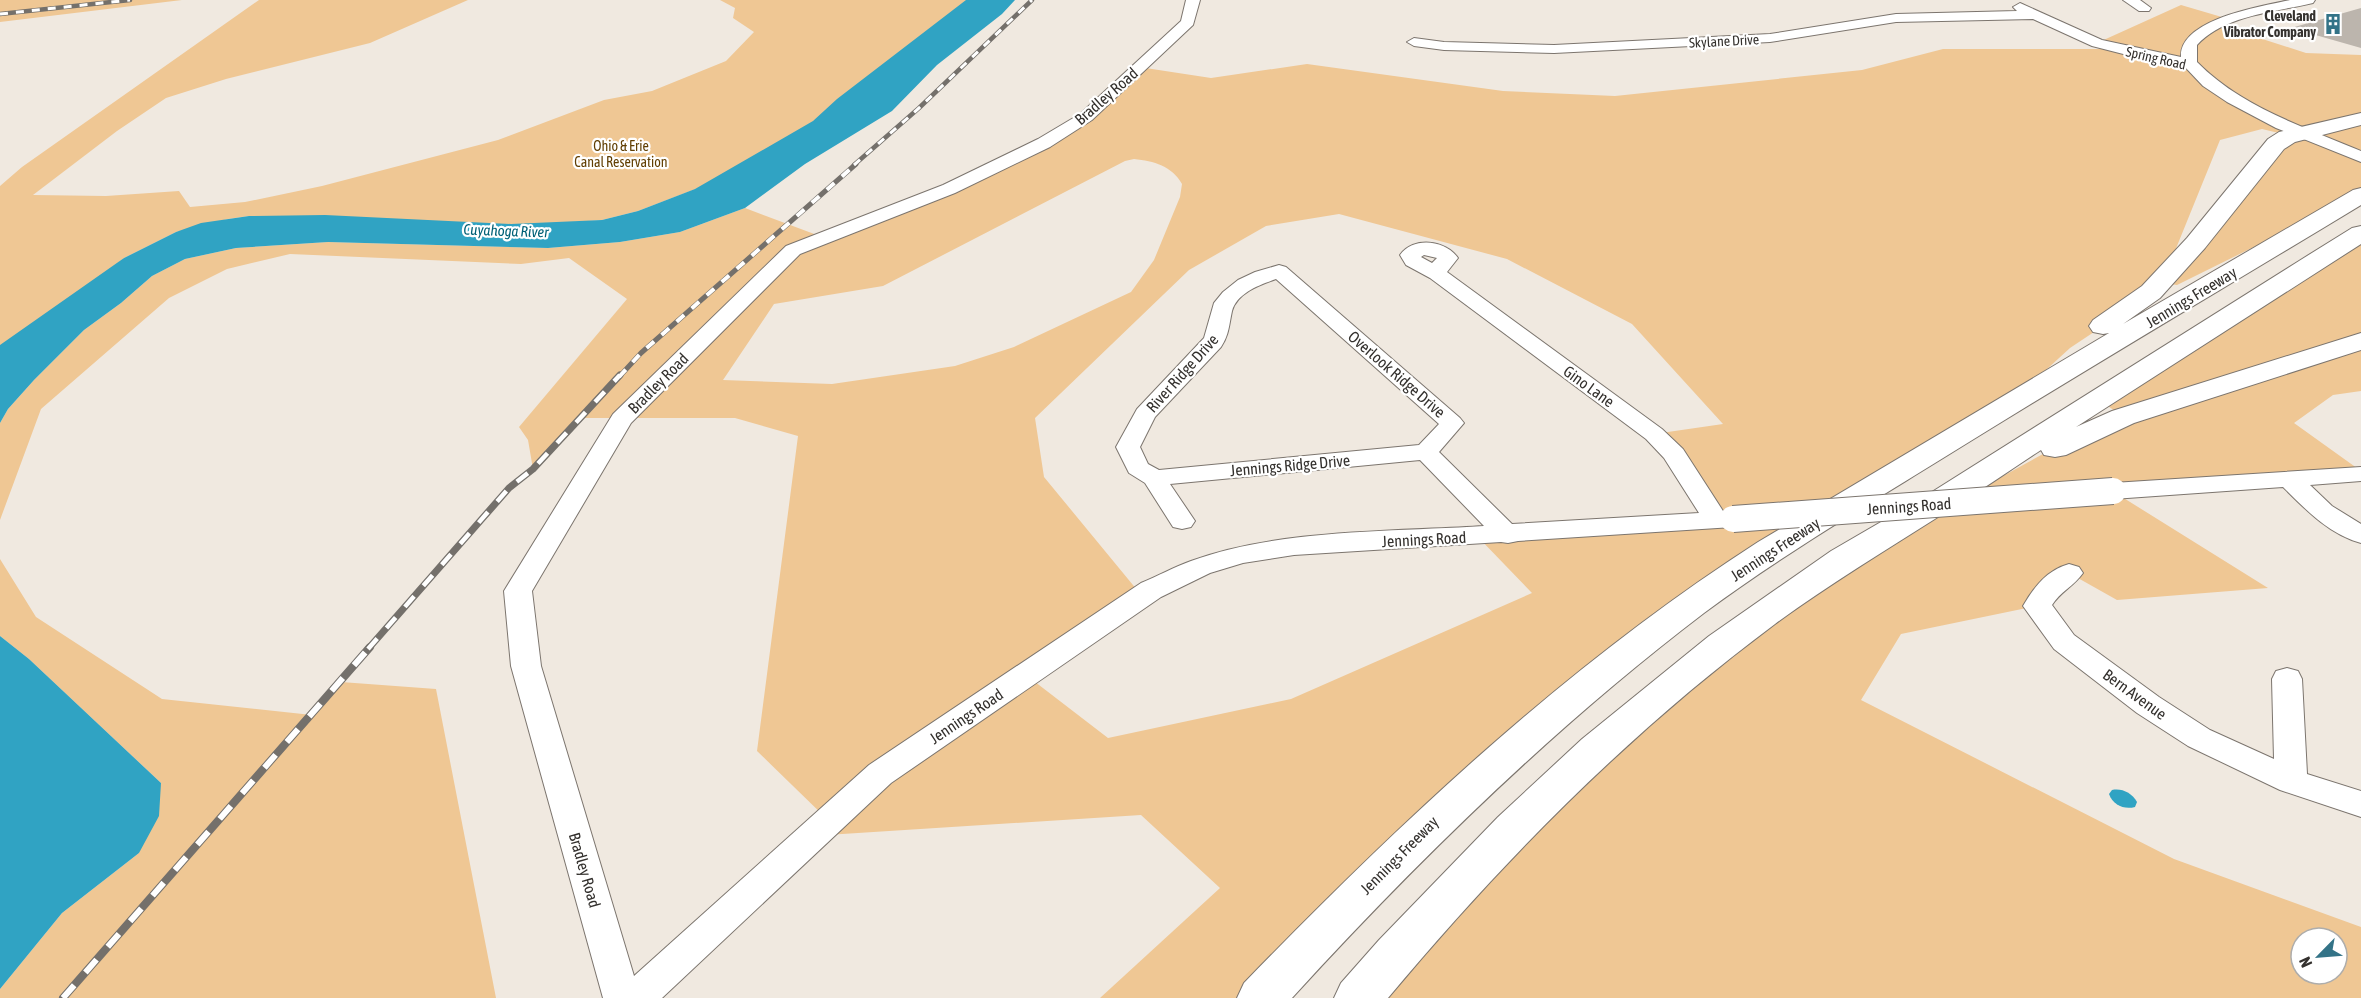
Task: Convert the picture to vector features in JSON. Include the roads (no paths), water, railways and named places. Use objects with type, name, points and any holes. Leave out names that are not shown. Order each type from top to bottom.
[{"type":"highway","points":[[2012,402],[2070,348],[2151,292],[2196,243],[2276,144],[2287,137],[2361,119]]},
{"type":"highway","name":"Jennings Freeway","points":[[1261,998],[1407,845],[1482,774],[1589,683],[1692,604],[1758,558],[2012,402],[2361,195]]},
{"type":"highway","points":[[1358,998],[1485,858],[1572,772],[1684,675],[1761,616],[1845,558],[1919,515],[2361,233]]},
{"type":"highway","points":[[1919,515],[1994,481],[2092,429],[2122,417],[2361,341]]},
{"type":"street","name":"Bradley Road","points":[[622,998],[526,666],[518,591],[621,419],[792,250],[950,189],[1044,143],[1086,117],[1188,21],[1193,0]]},
{"type":"street","name":"Spring Road","points":[[2009,0],[2033,15],[2107,46],[2190,63],[2209,83],[2233,99],[2303,133],[2356,155]]},
{"type":"street","points":[[2130,0],[2145,8]]},
{"type":"street","points":[[2190,63],[2188,55],[2190,43],[2207,30],[2232,20],[2308,0]]},
{"type":"street","name":"Skylane Drive","points":[[1414,42],[1444,46],[1554,49],[1770,38],[1896,18],[2033,15]]},
{"type":"street","name":"Overlook Ridge Drive","points":[[1279,271],[1452,423],[1416,453]]},
{"type":"street","name":"River Ridge Drive","points":[[1182,521],[1154,478],[1138,468],[1128,447],[1145,414],[1213,342],[1222,328],[1222,309],[1233,293],[1260,277],[1279,271]]},
{"type":"street","name":"Gino Lane","points":[[1437,274],[1654,434],[1674,454],[1725,520]]},
{"type":"street","points":[[1416,453],[1508,535]]},
{"type":"street","points":[[1416,453],[1471,520],[1477,536]]},
{"type":"street","name":"Jennings Ridge Drive","points":[[1154,478],[1416,453]]},
{"type":"street","name":"Jennings Road","points":[[636,998],[880,774],[1151,590],[1200,567],[1241,555],[1294,546],[1508,535],[2361,474]]},
{"type":"street","points":[[2289,479],[2323,512],[2361,535]]},
{"type":"street","name":"Bern Avenue","points":[[2069,573],[2048,589],[2037,606],[2064,642],[2148,705],[2199,738],[2291,780]]},
{"type":"street","points":[[2288,679],[2291,780],[2361,804]]},
{"type":"water","name":"Cuyahoga River","points":[[966,0],[1015,0],[1002,14],[937,65],[892,111],[805,164],[745,208],[680,232],[620,242],[548,248],[328,242],[236,248],[185,259],[152,276],[121,303],[84,330],[34,380],[8,409],[0,423],[0,345],[124,258],[176,232],[201,223],[249,216],[325,215],[511,224],[602,220],[638,211],[695,189],[813,121],[837,99]]},
{"type":"water","points":[[0,636],[29,659],[161,783],[159,816],[139,853],[62,913],[0,989]]},
{"type":"water","points":[[2112,790],[2130,794],[2137,802],[2135,807],[2127,808],[2116,804],[2109,794]]},
{"type":"railway","points":[[0,14],[130,0]]},
{"type":"railway","points":[[854,165],[919,108],[1032,0]]},
{"type":"railway","points":[[619,377],[641,353],[856,164]]},
{"type":"railway","points":[[368,649],[509,488],[533,469],[620,375]]},
{"type":"railway","points":[[63,998],[370,647]]},
{"type":"place","name":"Cleveland Vibrator Company","points":[[2333,24]]},
{"type":"park label","name":"Ohio & Erie Canal Reservation","points":[[621,154]]}]
